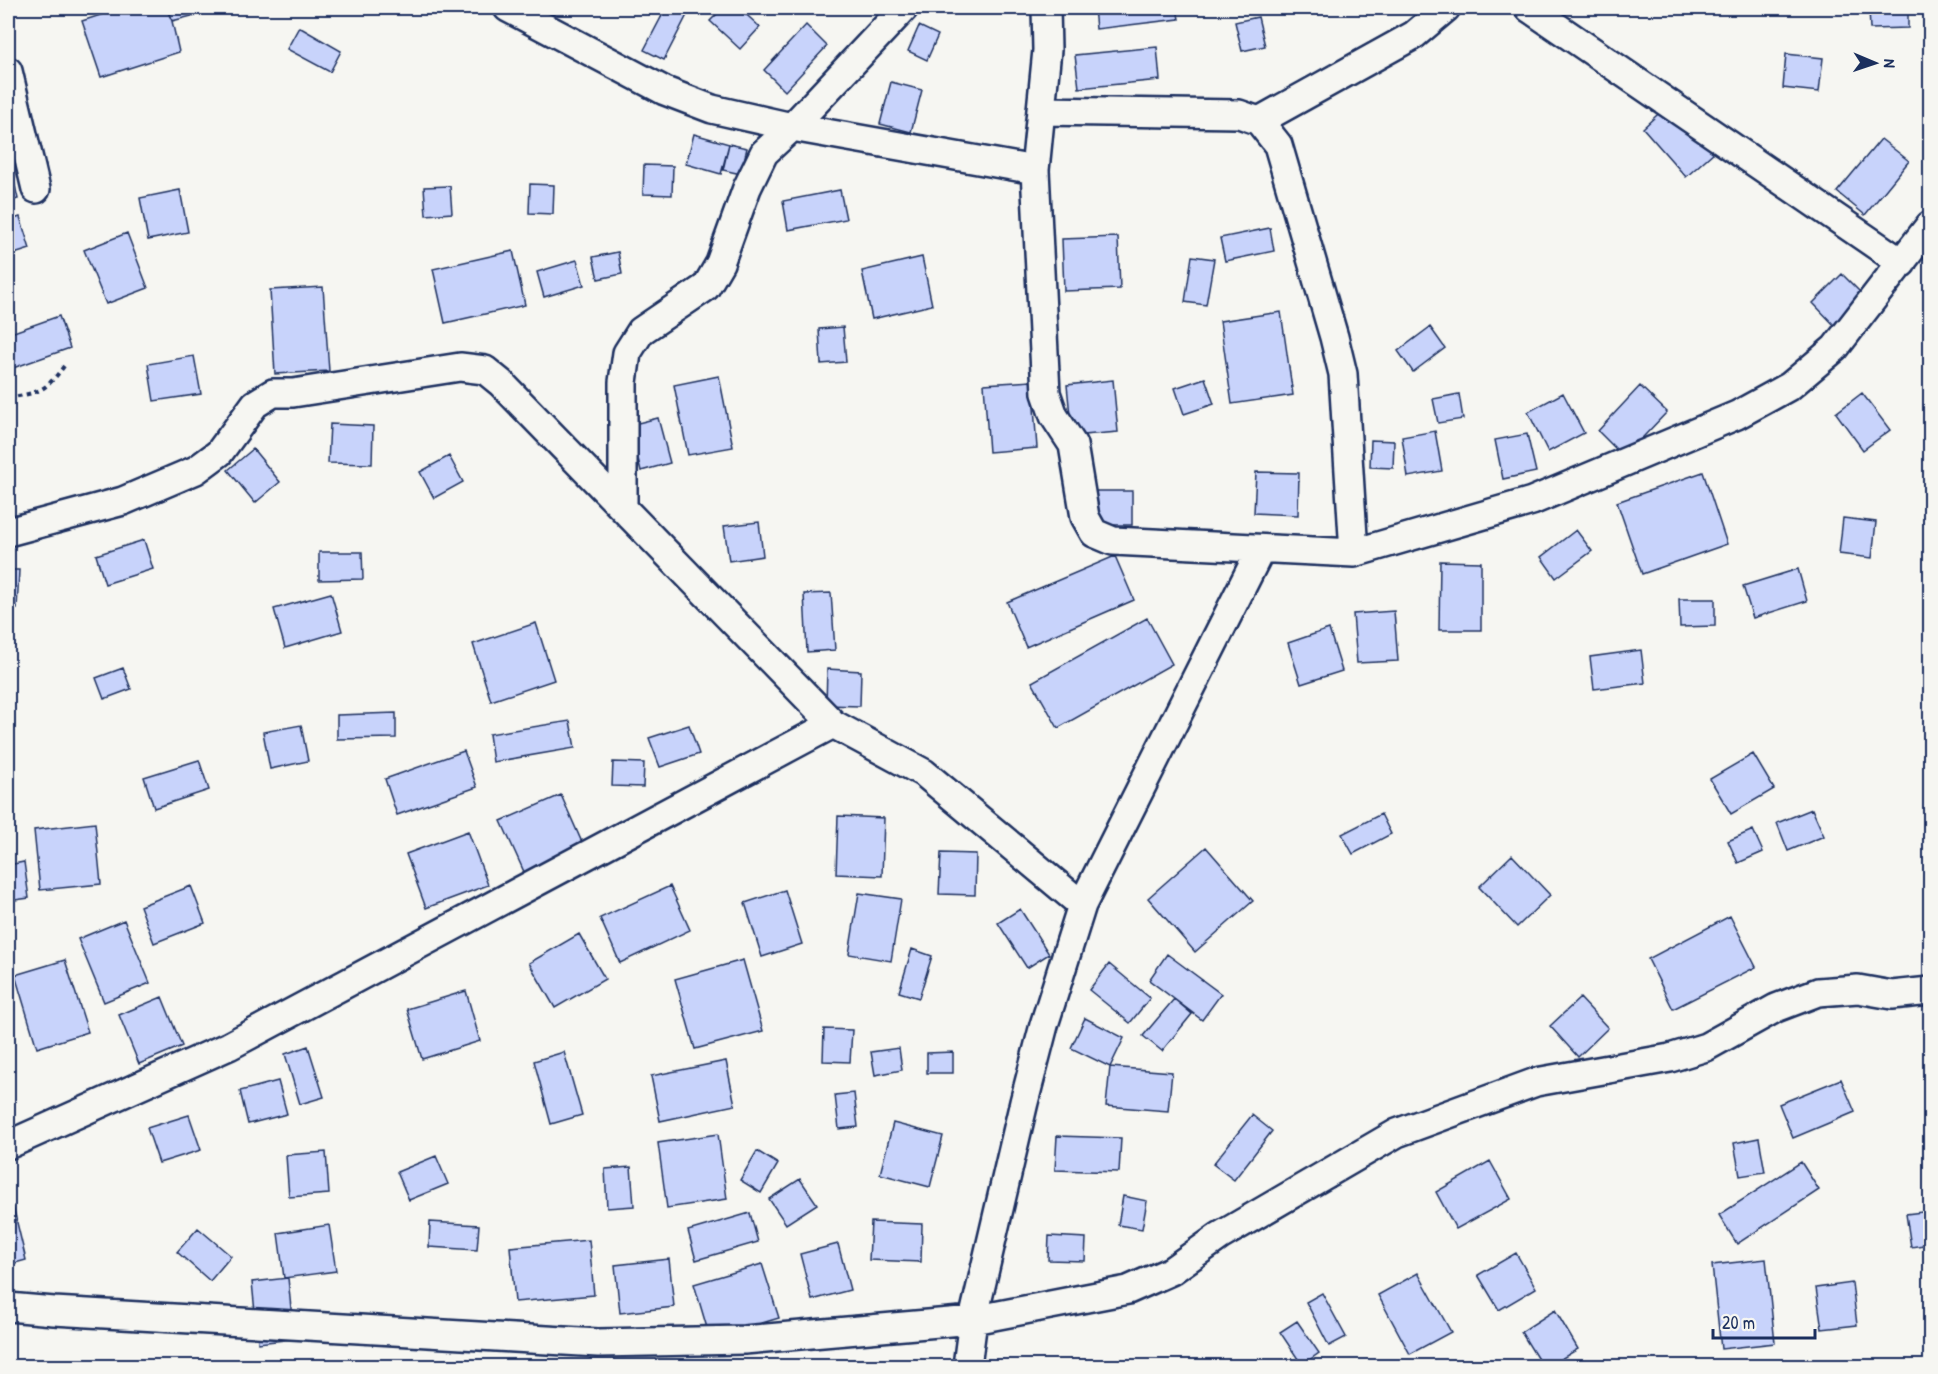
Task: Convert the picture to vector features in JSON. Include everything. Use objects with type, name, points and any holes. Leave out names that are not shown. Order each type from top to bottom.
[{"type":"street","points":[[508,8],[665,91],[712,109],[792,127],[1035,170]]},
{"type":"street","points":[[623,508],[623,382],[627,353],[641,331],[706,287],[720,263],[747,189],[764,153],[792,127],[904,8]]},
{"type":"street","points":[[1046,8],[1047,50],[1035,170],[1046,393],[1054,416],[1073,445],[1085,517],[1095,534],[1113,541],[1354,553],[1532,501],[1737,415],[1790,386],[1835,348],[1930,225]]},
{"type":"street","points":[[1259,121],[1414,35],[1446,8]]},
{"type":"street","points":[[1529,8],[1902,262]]},
{"type":"street","points":[[8,71],[36,189]]},
{"type":"street","points":[[1041,111],[1239,114],[1259,121],[1278,145],[1343,374],[1354,553]]},
{"type":"street","points":[[8,532],[123,501],[196,470],[219,453],[255,404],[273,393],[293,393],[460,367],[485,370],[501,383],[833,724],[924,773],[1082,905]]},
{"type":"street","points":[[967,1366],[973,1320],[1038,1047],[1082,905],[1261,549]]},
{"type":"street","points":[[8,1145],[229,1046],[833,724]]},
{"type":"street","points":[[8,1307],[598,1343],[744,1340],[973,1320],[1128,1290],[1171,1271],[1220,1236],[1397,1133],[1536,1082],[1670,1058],[1706,1047],[1776,1008],[1818,992],[1858,989],[1892,995],[1930,991]]},
{"type":"path","points":[[8,398],[34,394],[52,382],[64,366]]},
{"type":"building","points":[[122,8],[166,8],[172,21],[179,52],[101,77],[82,21]]},
{"type":"building","points":[[169,8],[210,8],[211,11],[172,21]]},
{"type":"building","points":[[666,8],[679,8],[688,13],[664,60],[644,50]]},
{"type":"building","points":[[723,8],[739,8],[760,27],[740,49],[710,21]]},
{"type":"building","points":[[1094,8],[1177,8],[1179,19],[1096,29]]},
{"type":"building","points":[[1869,8],[1908,8],[1908,28],[1870,29]]},
{"type":"building","points":[[1258,17],[1265,46],[1242,51],[1235,22]]},
{"type":"building","points":[[806,25],[827,46],[785,91],[764,70]]},
{"type":"building","points":[[919,26],[938,35],[927,60],[908,51]]},
{"type":"building","points":[[299,27],[341,51],[330,72],[287,49]]},
{"type":"building","points":[[1157,47],[1160,80],[1079,88],[1075,55]]},
{"type":"building","points":[[1786,54],[1823,58],[1819,92],[1783,88]]},
{"type":"building","points":[[891,82],[922,90],[911,132],[880,124]]},
{"type":"building","points":[[1670,103],[1714,152],[1686,177],[1643,128]]},
{"type":"building","points":[[694,134],[729,144],[721,174],[686,164]]},
{"type":"building","points":[[1881,139],[1909,161],[1865,215],[1837,192]]},
{"type":"building","points":[[729,144],[747,148],[741,174],[723,170]]},
{"type":"building","points":[[8,154],[18,199],[8,202]]},
{"type":"building","points":[[644,165],[673,166],[672,195],[643,194]]},
{"type":"building","points":[[530,184],[554,185],[553,214],[529,213]]},
{"type":"building","points":[[450,186],[452,213],[426,215],[424,187]]},
{"type":"building","points":[[180,190],[188,232],[148,240],[140,198]]},
{"type":"building","points":[[840,190],[846,219],[788,230],[783,201]]},
{"type":"building","points":[[20,217],[30,249],[8,256],[8,221]]},
{"type":"building","points":[[1270,228],[1274,251],[1225,261],[1220,238]]},
{"type":"building","points":[[127,233],[148,288],[106,304],[84,250]]},
{"type":"building","points":[[1118,237],[1120,289],[1064,291],[1062,239]]},
{"type":"building","points":[[513,251],[525,305],[445,323],[433,269]]},
{"type":"building","points":[[618,252],[622,274],[598,279],[593,257]]},
{"type":"building","points":[[1192,256],[1214,259],[1206,305],[1185,302]]},
{"type":"building","points":[[922,257],[932,305],[872,319],[862,271]]},
{"type":"building","points":[[577,260],[584,285],[544,297],[537,272]]},
{"type":"building","points":[[1842,274],[1863,295],[1834,325],[1813,303]]},
{"type":"building","points":[[323,287],[329,371],[275,374],[270,290]]},
{"type":"building","points":[[1281,312],[1293,395],[1232,404],[1220,321]]},
{"type":"building","points":[[59,316],[70,348],[13,368],[8,351],[8,334]]},
{"type":"building","points":[[843,327],[846,362],[821,364],[819,329]]},
{"type":"building","points":[[1430,327],[1445,348],[1413,372],[1398,351]]},
{"type":"building","points":[[194,356],[201,394],[154,401],[148,364]]},
{"type":"building","points":[[719,376],[733,447],[688,455],[674,385]]},
{"type":"building","points":[[1205,378],[1214,404],[1184,414],[1175,388]]},
{"type":"building","points":[[1113,380],[1118,432],[1072,436],[1067,385]]},
{"type":"building","points":[[1032,381],[1037,448],[989,452],[984,384]]},
{"type":"building","points":[[1640,386],[1667,412],[1624,457],[1598,431]]},
{"type":"building","points":[[1563,393],[1584,433],[1548,452],[1528,412]]},
{"type":"building","points":[[1862,393],[1890,430],[1863,450],[1836,413]]},
{"type":"building","points":[[1459,394],[1463,419],[1438,423],[1433,399]]},
{"type":"building","points":[[658,418],[670,463],[641,471],[630,425]]},
{"type":"building","points":[[330,424],[373,426],[372,464],[328,463]]},
{"type":"building","points":[[1435,431],[1442,471],[1408,477],[1402,437]]},
{"type":"building","points":[[1527,434],[1536,472],[1503,479],[1495,440]]},
{"type":"building","points":[[1371,440],[1394,441],[1393,468],[1370,467]]},
{"type":"building","points":[[253,449],[280,482],[255,503],[228,470]]},
{"type":"building","points":[[449,456],[463,482],[434,498],[420,472]]},
{"type":"building","points":[[1256,472],[1299,473],[1298,515],[1254,513]]},
{"type":"building","points":[[1703,472],[1727,544],[1642,574],[1617,502]]},
{"type":"building","points":[[1094,491],[1132,491],[1132,525],[1094,525]]},
{"type":"building","points":[[1843,518],[1876,522],[1872,558],[1839,554]]},
{"type":"building","points":[[759,522],[763,556],[729,561],[724,526]]},
{"type":"building","points":[[1576,530],[1592,551],[1556,578],[1541,557]]},
{"type":"building","points":[[144,540],[153,569],[105,584],[96,555]]},
{"type":"building","points":[[319,552],[362,552],[363,579],[319,580]]},
{"type":"building","points":[[1115,556],[1134,600],[1026,647],[1007,602]]},
{"type":"building","points":[[1440,561],[1481,562],[1481,630],[1439,630]]},
{"type":"building","points":[[1798,569],[1807,601],[1753,618],[1743,586]]},
{"type":"building","points":[[8,570],[19,570],[17,609],[8,609]]},
{"type":"building","points":[[331,593],[342,631],[285,648],[274,609]]},
{"type":"building","points":[[831,593],[835,650],[807,652],[804,594]]},
{"type":"building","points":[[1679,599],[1715,599],[1715,626],[1680,627]]},
{"type":"building","points":[[1394,611],[1398,661],[1357,663],[1353,614]]},
{"type":"building","points":[[1147,618],[1172,664],[1058,728],[1032,682]]},
{"type":"building","points":[[536,623],[554,680],[491,701],[473,644]]},
{"type":"building","points":[[1329,629],[1342,671],[1301,684],[1288,643]]},
{"type":"building","points":[[1641,650],[1645,683],[1594,689],[1590,657]]},
{"type":"building","points":[[123,668],[131,689],[104,699],[96,678]]},
{"type":"building","points":[[827,669],[861,671],[860,706],[826,705]]},
{"type":"building","points":[[396,713],[396,738],[337,739],[337,715]]},
{"type":"building","points":[[570,721],[575,748],[493,762],[489,734]]},
{"type":"building","points":[[301,725],[308,761],[270,769],[263,732]]},
{"type":"building","points":[[689,725],[699,754],[660,767],[649,738]]},
{"type":"building","points":[[464,751],[477,787],[397,815],[385,779]]},
{"type":"building","points":[[1753,754],[1774,789],[1731,814],[1710,779]]},
{"type":"building","points":[[199,760],[209,790],[154,808],[144,777]]},
{"type":"building","points":[[613,762],[644,763],[643,787],[612,786]]},
{"type":"building","points":[[561,795],[584,847],[525,874],[501,821]]},
{"type":"building","points":[[1812,809],[1824,836],[1788,851],[1777,823]]},
{"type":"building","points":[[1381,814],[1391,834],[1353,854],[1342,834]]},
{"type":"building","points":[[838,816],[884,818],[882,876],[836,874]]},
{"type":"building","points":[[95,823],[101,884],[40,890],[34,830]]},
{"type":"building","points":[[1753,830],[1763,852],[1738,863],[1728,841]]},
{"type":"building","points":[[468,831],[488,885],[426,908],[406,854]]},
{"type":"building","points":[[1206,847],[1253,901],[1195,952],[1148,898]]},
{"type":"building","points":[[941,853],[976,854],[975,895],[939,894]]},
{"type":"building","points":[[1512,855],[1550,895],[1517,927],[1479,887]]},
{"type":"building","points":[[24,862],[29,898],[8,901],[8,865]]},
{"type":"building","points":[[191,886],[205,923],[154,943],[140,906]]},
{"type":"building","points":[[670,886],[690,930],[620,963],[600,918]]},
{"type":"building","points":[[785,890],[802,944],[762,957],[745,903]]},
{"type":"building","points":[[859,893],[901,899],[891,961],[849,954]]},
{"type":"building","points":[[1020,909],[1049,954],[1027,968],[998,923]]},
{"type":"building","points":[[1730,916],[1756,967],[1673,1009],[1648,959]]},
{"type":"building","points":[[124,920],[150,983],[104,1002],[78,939]]},
{"type":"building","points":[[579,934],[605,979],[555,1008],[529,963]]},
{"type":"building","points":[[912,949],[932,956],[919,998],[899,992]]},
{"type":"building","points":[[1167,954],[1221,994],[1202,1020],[1149,980]]},
{"type":"building","points":[[65,960],[88,1032],[37,1048],[15,975]]},
{"type":"building","points":[[743,960],[763,1031],[695,1049],[675,979]]},
{"type":"building","points":[[1109,964],[1150,998],[1130,1023],[1089,990]]},
{"type":"building","points":[[466,991],[480,1041],[422,1059],[407,1009]]},
{"type":"building","points":[[162,997],[182,1046],[139,1064],[119,1015]]},
{"type":"building","points":[[1580,998],[1608,1028],[1578,1057],[1550,1026]]},
{"type":"building","points":[[1174,999],[1192,1014],[1162,1051],[1143,1036]]},
{"type":"building","points":[[1085,1018],[1124,1038],[1110,1067],[1071,1048]]},
{"type":"building","points":[[824,1029],[852,1030],[850,1062],[823,1061]]},
{"type":"building","points":[[308,1046],[324,1097],[300,1104],[285,1054]]},
{"type":"building","points":[[899,1048],[902,1070],[875,1075],[871,1052]]},
{"type":"building","points":[[564,1052],[582,1115],[551,1124],[534,1061]]},
{"type":"building","points":[[953,1052],[953,1073],[927,1073],[927,1053]]},
{"type":"building","points":[[726,1061],[735,1105],[660,1121],[651,1076]]},
{"type":"building","points":[[1110,1067],[1172,1072],[1168,1111],[1106,1106]]},
{"type":"building","points":[[1841,1079],[1855,1112],[1793,1138],[1779,1104]]},
{"type":"building","points":[[278,1081],[287,1114],[248,1124],[240,1091]]},
{"type":"building","points":[[1930,1085],[1930,1120],[1924,1086]]},
{"type":"building","points":[[854,1093],[858,1127],[839,1129],[835,1095]]},
{"type":"building","points":[[189,1115],[201,1150],[159,1163],[147,1128]]},
{"type":"building","points":[[1252,1115],[1272,1131],[1234,1180],[1213,1164]]},
{"type":"building","points":[[893,1123],[943,1136],[930,1187],[880,1174]]},
{"type":"building","points":[[718,1134],[727,1199],[667,1208],[658,1143]]},
{"type":"building","points":[[1057,1136],[1121,1138],[1119,1172],[1055,1170]]},
{"type":"building","points":[[1759,1138],[1765,1172],[1740,1176],[1734,1143]]},
{"type":"building","points":[[757,1151],[778,1164],[761,1193],[740,1180]]},
{"type":"building","points":[[326,1152],[329,1194],[289,1197],[286,1155]]},
{"type":"building","points":[[436,1156],[448,1184],[409,1200],[397,1172]]},
{"type":"building","points":[[1490,1161],[1511,1199],[1456,1229],[1436,1192]]},
{"type":"building","points":[[1801,1162],[1819,1190],[1737,1244],[1719,1215]]},
{"type":"building","points":[[631,1167],[634,1206],[607,1208],[605,1169]]},
{"type":"building","points":[[800,1179],[817,1204],[786,1224],[769,1199]]},
{"type":"building","points":[[1123,1196],[1147,1201],[1142,1229],[1118,1225]]},
{"type":"building","points":[[13,1206],[26,1260],[8,1265],[8,1207]]},
{"type":"building","points":[[1930,1211],[1930,1244],[1911,1247],[1906,1214]]},
{"type":"building","points":[[750,1213],[758,1242],[696,1260],[688,1231]]},
{"type":"building","points":[[430,1222],[479,1225],[477,1250],[429,1247]]},
{"type":"building","points":[[871,1222],[922,1224],[921,1262],[869,1260]]},
{"type":"building","points":[[329,1225],[336,1271],[284,1278],[278,1233]]},
{"type":"building","points":[[198,1228],[231,1256],[210,1281],[177,1252]]},
{"type":"building","points":[[1049,1236],[1086,1238],[1085,1261],[1048,1260]]},
{"type":"building","points":[[589,1240],[594,1295],[515,1302],[510,1247]]},
{"type":"building","points":[[838,1244],[850,1290],[812,1300],[800,1254]]},
{"type":"building","points":[[1516,1253],[1536,1288],[1499,1310],[1478,1275]]},
{"type":"building","points":[[669,1259],[674,1307],[620,1313],[615,1265]]},
{"type":"building","points":[[1766,1259],[1775,1343],[1721,1349],[1712,1265]]},
{"type":"building","points":[[762,1264],[779,1318],[710,1338],[694,1284]]},
{"type":"building","points":[[1418,1273],[1451,1332],[1410,1354],[1378,1295]]},
{"type":"building","points":[[288,1278],[294,1339],[258,1343],[252,1282]]},
{"type":"building","points":[[1852,1283],[1857,1325],[1822,1329],[1816,1288]]},
{"type":"building","points":[[1322,1293],[1346,1337],[1329,1346],[1306,1302]]},
{"type":"building","points":[[1555,1310],[1578,1349],[1549,1366],[1542,1366],[1521,1332]]},
{"type":"building","points":[[1297,1321],[1319,1353],[1302,1365],[1280,1332]]},
{"type":"building","points":[[497,1362],[497,1366],[474,1366],[474,1364]]}]
